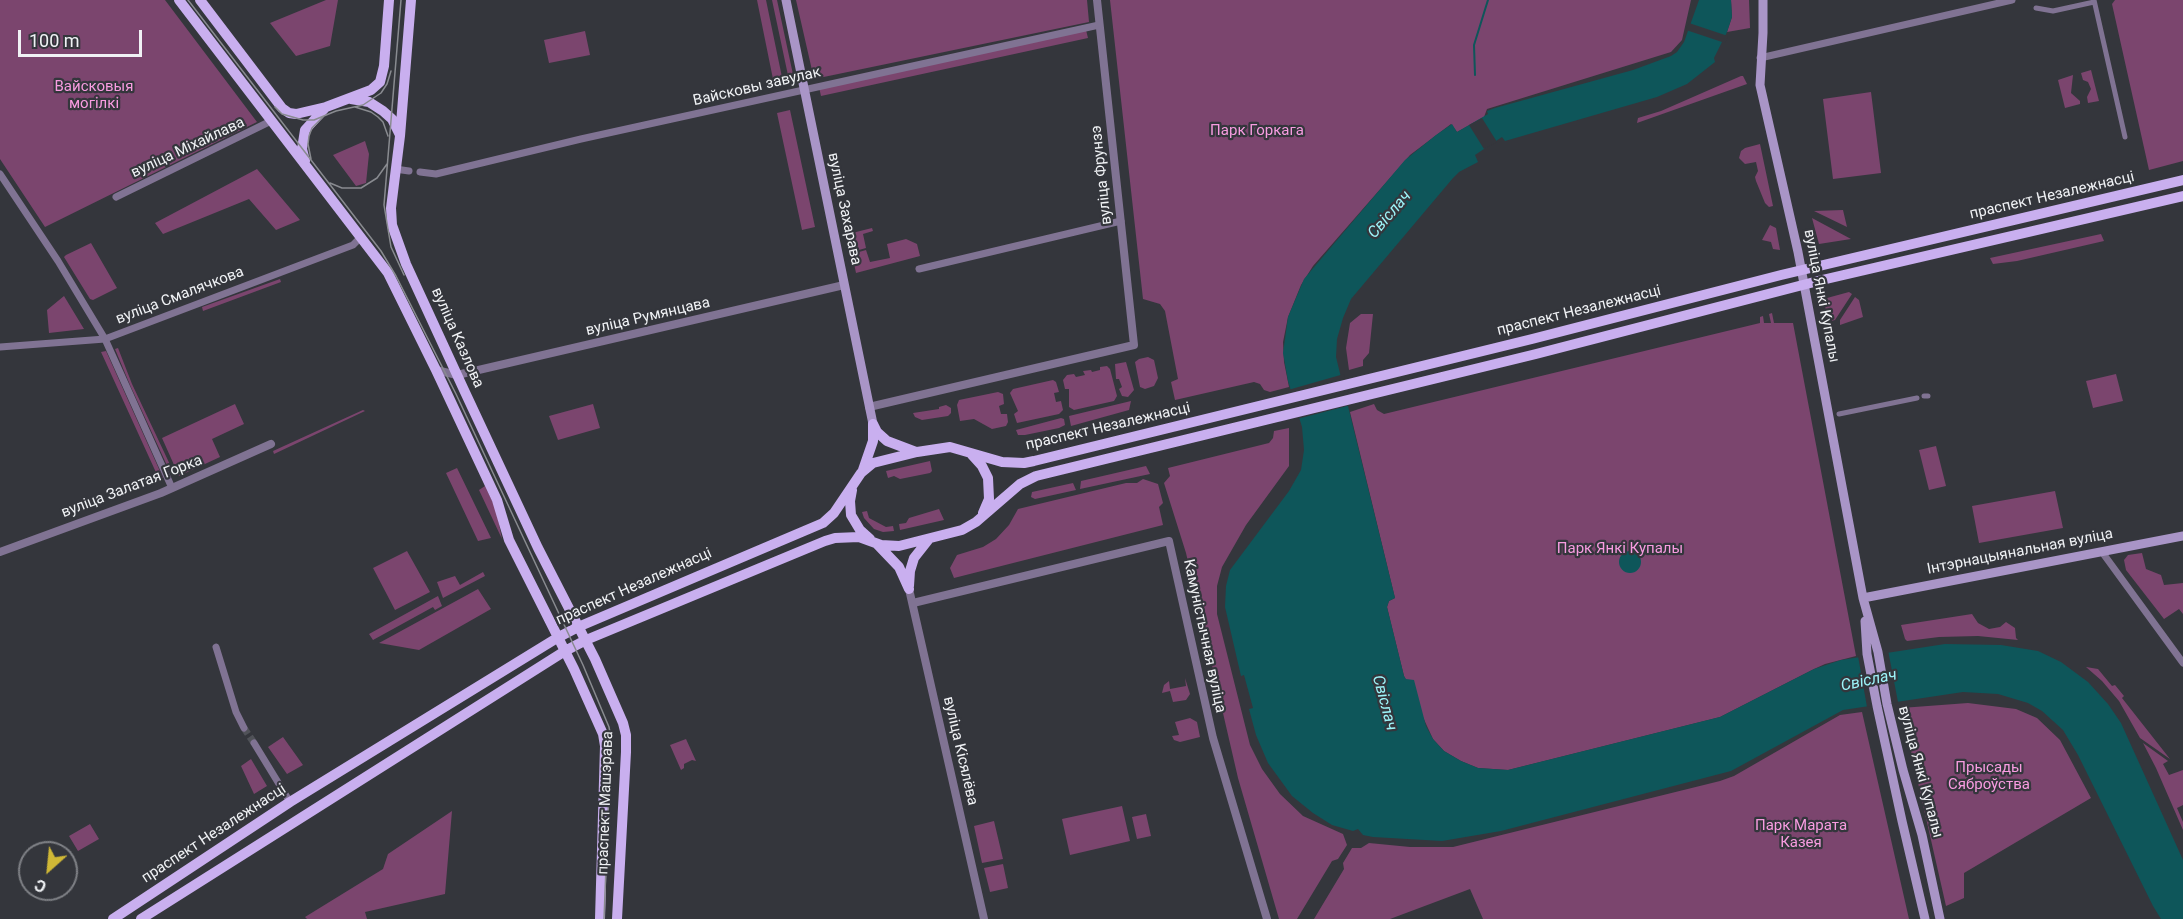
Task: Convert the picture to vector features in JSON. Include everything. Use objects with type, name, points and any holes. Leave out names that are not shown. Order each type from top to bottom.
[{"type":"main road","name":"вуліца Казлова","points":[[179,0],[388,273],[497,500],[509,540],[557,638]]},
{"type":"main road","points":[[200,0],[282,108],[289,113],[296,114],[326,107],[371,90],[380,82],[384,66],[389,0]]},
{"type":"main road","name":"вуліца Казлова","points":[[411,0],[400,136],[391,208],[392,225],[398,245],[457,375],[538,548],[578,627]]},
{"type":"main road","name":"вуліца Захарава","points":[[786,0],[873,424]]},
{"type":"main road","name":"вуліца Янкі Купалы","points":[[1762,0],[1760,85],[1802,270],[1863,598],[1878,652],[1882,705],[1902,821],[1925,919]]},
{"type":"main road","points":[[348,98],[369,102],[378,107],[392,119],[400,136]]},
{"type":"main road","points":[[307,166],[302,149],[305,130],[326,107]]},
{"type":"main road","name":"праспект Незалежнасці","points":[[113,919],[290,802],[557,638],[823,523],[834,513],[861,473],[873,464],[917,452],[950,447],[1002,462],[1024,463],[1802,270],[2183,180]]},
{"type":"main road","name":"праспект Незалежнасці","points":[[141,919],[565,651],[586,640],[825,541],[849,537],[881,545],[899,546],[962,530],[1020,484],[1036,476],[1536,354],[1804,285],[2183,196]]},
{"type":"main road","points":[[873,424],[877,432],[888,441],[917,452]]},
{"type":"main road","points":[[861,473],[871,451],[873,424]]},
{"type":"main road","points":[[966,452],[978,461],[988,478],[989,499],[980,518]]},
{"type":"main road","points":[[854,484],[850,498],[851,515],[856,526],[893,559],[909,590]]},
{"type":"main road","name":"Інтэрнацыянальная вуліца","points":[[1863,598],[2183,536]]},
{"type":"main road","points":[[909,590],[910,571],[914,558],[930,538]]},
{"type":"main road","name":"вуліца Янкі Купалы","points":[[1863,598],[1867,654],[1922,835],[1940,919]]},
{"type":"main road","name":"праспект Машэрава","points":[[578,627],[623,723],[626,735],[617,919]]},
{"type":"main road","name":"праспект Машэрава","points":[[557,638],[603,734],[605,746],[600,919]]},
{"type":"main road","points":[[602,843],[621,844]]},
{"type":"street","name":"вуліца Фрунзэ","points":[[869,407],[1132,347],[1134,338],[1097,0]]},
{"type":"street","points":[[1760,58],[2012,0]]},
{"type":"street","points":[[2036,8],[2053,11],[2094,1],[2125,137]]},
{"type":"street","name":"Вайсковы завулак","points":[[420,172],[436,174],[498,158],[1100,25]]},
{"type":"street","name":"вуліца Міхайлава","points":[[116,197],[271,121]]},
{"type":"street","points":[[395,169],[409,171]]},
{"type":"street","points":[[0,174],[58,261],[105,339],[172,488]]},
{"type":"street","points":[[919,269],[1121,221]]},
{"type":"street","name":"вуліца Смалячкова","points":[[0,347],[105,339],[352,245],[361,237]]},
{"type":"street","name":"вуліца Румянцава","points":[[457,375],[844,285]]},
{"type":"street","points":[[436,370],[457,375]]},
{"type":"street","points":[[1839,414],[1923,397]]},
{"type":"street","name":"вуліца Залатая Горка","points":[[0,552],[172,488],[271,444]]},
{"type":"street","name":"Камуністычная вуліца","points":[[913,603],[1169,541],[1213,738],[1267,919]]},
{"type":"street","points":[[2102,552],[2183,663]]},
{"type":"street","name":"вуліца Кісялёва","points":[[909,590],[984,919]]},
{"type":"street","points":[[216,647],[236,712],[244,728]]},
{"type":"street","points":[[254,743],[290,802]]},
{"type":"green space","name":"Вайсковыя могілкі","points":[[0,0],[165,0],[257,122],[45,227],[0,159]]},
{"type":"green space","points":[[326,0],[338,0],[330,46],[296,56],[270,23]]},
{"type":"green space","points":[[757,0],[766,0],[783,82],[774,84]]},
{"type":"green space","points":[[772,0],[777,0],[794,79],[789,80]]},
{"type":"green space","points":[[796,0],[1087,0],[1089,22],[814,79]]},
{"type":"green space","name":"Парк Горкага","points":[[1110,0],[1691,0],[1682,40],[1671,52],[1487,109],[1484,117],[1457,132],[1451,124],[1410,155],[1313,266],[1301,285],[1288,317],[1283,342],[1289,387],[1270,392],[1254,382],[1175,400],[1171,382],[1178,379],[1165,311],[1160,304],[1143,299]]},
{"type":"green space","points":[[1731,0],[1749,0],[1750,28],[1727,32],[1732,17]]},
{"type":"green space","points":[[2115,0],[2183,0],[2183,161],[2149,170],[2112,4]]},
{"type":"green space","points":[[1086,30],[1088,38],[821,96],[819,87]]},
{"type":"green space","points":[[585,31],[590,55],[549,63],[544,40]]},
{"type":"green space","points":[[2091,70],[2099,101],[2088,103],[2087,97],[2091,89],[2088,82],[2083,80],[2081,73]]},
{"type":"green space","points":[[2073,75],[2071,93],[2080,101],[2080,104],[2065,108],[2058,80]]},
{"type":"green space","points":[[1741,76],[1747,84],[1637,123],[1638,118],[1661,111]]},
{"type":"green space","points":[[1871,92],[1881,173],[1833,179],[1823,99]]},
{"type":"green space","points":[[790,110],[815,227],[802,230],[777,113]]},
{"type":"green space","points":[[365,141],[369,154],[366,183],[356,186],[333,155]]},
{"type":"green space","points":[[1760,144],[1773,206],[1769,207],[1756,181],[1758,171],[1756,162],[1745,164],[1739,158],[1741,151],[1745,148]]},
{"type":"green space","points":[[257,169],[300,220],[276,230],[249,199],[163,234],[155,223]]},
{"type":"green space","points":[[1843,210],[1847,227],[1814,211]]},
{"type":"green space","points":[[1812,218],[1851,239],[1819,244]]},
{"type":"green space","points":[[1770,225],[1776,228],[1780,250],[1773,249],[1771,242],[1762,240]]},
{"type":"green space","points":[[872,228],[873,231],[863,234],[866,248],[852,252],[848,234]]},
{"type":"green space","points":[[2101,234],[2104,241],[2017,261],[1993,264],[1990,258]]},
{"type":"green space","points":[[906,239],[917,244],[920,256],[856,273],[852,254],[866,250],[870,262],[890,258],[887,244]]},
{"type":"green space","points":[[91,243],[117,288],[93,300],[90,299],[64,257]]},
{"type":"green space","points":[[280,279],[281,282],[203,311],[202,307]]},
{"type":"green space","points":[[1849,292],[1852,294],[1835,320],[1827,322],[1825,304],[1827,298]]},
{"type":"green space","points":[[64,296],[84,329],[49,333],[47,310]]},
{"type":"green space","points":[[1855,297],[1859,300],[1863,317],[1840,325],[1840,320]]},
{"type":"green space","name":"Парк Янкі Купалы","points":[[1772,313],[1774,323],[1793,323],[1856,656],[1825,664],[1720,717],[1508,770],[1478,768],[1444,751],[1433,739],[1404,676],[1387,607],[1389,601],[1395,598],[1350,412],[1374,404],[1377,410],[1384,414],[1760,323],[1760,317],[1763,316],[1764,323],[1771,323],[1769,314]]},
{"type":"green space","points":[[1361,314],[1373,314],[1369,353],[1363,360],[1363,366],[1349,370],[1346,348],[1350,323]]},
{"type":"green space","points":[[118,348],[132,384],[173,471],[170,472],[130,385],[115,349]]},
{"type":"green space","points":[[106,351],[163,478],[159,479],[101,352]]},
{"type":"green space","points":[[1148,357],[1154,360],[1158,378],[1154,386],[1145,389],[1140,387],[1135,362]]},
{"type":"green space","points":[[1126,362],[1134,390],[1128,397],[1122,396],[1119,389],[1122,387],[1119,379],[1116,379],[1115,364]]},
{"type":"green space","points":[[1107,366],[1110,369],[1117,396],[1114,401],[1074,410],[1069,407],[1069,389],[1065,389],[1063,380],[1067,375],[1074,374],[1076,377],[1085,375],[1083,371],[1091,370],[1092,372]]},
{"type":"green space","points":[[2116,374],[2123,401],[2093,408],[2086,381]]},
{"type":"green space","points":[[1053,380],[1059,392],[1054,393],[1056,402],[1061,401],[1063,410],[1059,414],[1017,423],[1014,414],[1018,411],[1010,393],[1013,389]]},
{"type":"green space","points":[[998,392],[1003,394],[1004,404],[999,406],[1001,414],[1007,414],[1006,426],[992,429],[974,419],[960,421],[957,405],[959,400]]},
{"type":"green space","points":[[1131,401],[1129,410],[1071,426],[1069,416]]},
{"type":"green space","points":[[235,404],[244,424],[212,439],[220,457],[179,476],[162,438]]},
{"type":"green space","points":[[593,404],[600,428],[558,440],[549,416]]},
{"type":"green space","points":[[946,405],[951,408],[948,416],[922,420],[915,417],[913,413],[939,409]]},
{"type":"green space","points":[[365,411],[274,454],[273,451]]},
{"type":"green space","points":[[1064,419],[1065,425],[1059,428],[1025,435],[1018,435],[1016,430]]},
{"type":"green space","points":[[1289,428],[1289,466],[1246,525],[1222,567],[1217,586],[1217,614],[1250,745],[1262,769],[1280,794],[1303,816],[1343,834],[1347,845],[1338,859],[1332,861],[1297,919],[1279,919],[1238,778],[1186,553],[1164,483],[1170,476],[1168,468],[1269,443],[1274,431]]},
{"type":"green space","points":[[1936,446],[1946,486],[1929,490],[1919,450]]},
{"type":"green space","points":[[930,461],[932,471],[930,473],[900,479],[894,476],[888,478],[886,471]]},
{"type":"green space","points":[[1146,466],[1150,474],[1080,489],[1081,481]]},
{"type":"green space","points":[[457,468],[491,538],[478,541],[446,473]]},
{"type":"green space","points":[[1143,479],[1158,484],[1163,503],[1159,507],[1163,525],[954,578],[950,568],[957,555],[983,547],[996,539],[1009,525],[1018,509],[1126,483],[1137,483]]},
{"type":"green space","points":[[1073,483],[1076,490],[1035,499],[1031,497],[1032,492]]},
{"type":"green space","points":[[485,486],[496,509],[502,539],[479,490]]},
{"type":"green space","points":[[2055,491],[2063,528],[1979,543],[1972,506]]},
{"type":"green space","points":[[939,509],[944,520],[900,530],[899,524],[906,523],[909,518]]},
{"type":"green space","points":[[867,511],[869,518],[886,527],[893,526],[894,531],[883,532],[874,529],[864,518],[862,512]]},
{"type":"green space","points":[[407,551],[430,592],[395,610],[373,568]]},
{"type":"green space","points":[[2142,553],[2146,569],[2161,575],[2164,585],[2183,583],[2183,614],[2179,609],[2164,619],[2126,570],[2124,560],[2128,555]]},
{"type":"green space","points":[[483,572],[485,576],[443,598],[437,582],[455,576],[460,585]]},
{"type":"green space","points":[[478,589],[491,609],[419,650],[379,643]]},
{"type":"green space","points":[[438,596],[442,606],[435,610],[433,607],[373,640],[369,634]]},
{"type":"green space","points":[[1972,614],[1978,623],[1989,629],[2000,627],[2006,622],[2015,628],[2018,640],[1978,636],[1907,641],[1901,625]]},
{"type":"green space","points":[[2086,667],[2098,669],[2112,686],[2115,685],[2124,696],[2122,698],[2170,759],[2140,738],[2119,701]]},
{"type":"green space","points":[[1185,678],[1190,694],[1186,700],[1173,702],[1170,691],[1162,693],[1164,685],[1169,681],[1170,689],[1186,686]]},
{"type":"green space","name":"Прысады Сяброўства","points":[[1968,703],[2016,709],[2037,718],[2060,740],[2091,798],[1964,873],[1964,898],[1946,906],[1901,708]]},
{"type":"green space","name":"Парк Марата Казея","points":[[1862,712],[1909,919],[1483,919],[1470,889],[1390,919],[1314,919],[1344,869],[1343,863],[1352,848],[1361,848],[1369,843],[1410,847],[1453,847],[1720,781],[1734,776],[1840,715]]},
{"type":"green space","points":[[1190,718],[1197,722],[1200,737],[1180,742],[1174,740],[1172,736],[1179,735],[1175,722]]},
{"type":"green space","points":[[283,737],[303,765],[287,774],[268,747]]},
{"type":"green space","points":[[686,739],[696,761],[692,760],[684,764],[681,770],[670,745]]},
{"type":"green space","points":[[2143,743],[2168,761],[2163,764],[2169,775],[2183,770],[2183,805],[2177,808],[2183,822],[2183,830],[2156,768]]},
{"type":"green space","points":[[251,759],[267,786],[254,794],[241,766]]},
{"type":"green space","points":[[1122,806],[1130,841],[1070,855],[1062,819]]},
{"type":"green space","points":[[452,811],[445,894],[365,912],[367,919],[307,919],[305,917],[383,869],[388,854]]},
{"type":"green space","points":[[1146,814],[1151,836],[1137,839],[1132,817]]},
{"type":"green space","points":[[994,821],[1003,859],[982,863],[974,826]]},
{"type":"green space","points":[[90,824],[99,839],[78,851],[78,841],[72,841],[69,836]]},
{"type":"green space","points":[[1003,864],[1008,888],[990,892],[984,868]]},
{"type":"water","name":"Свіслач","points":[[1699,0],[1731,0],[1732,17],[1714,58],[1715,62],[1687,84],[1657,97],[1505,141],[1502,137],[1475,155],[1478,162],[1459,172],[1453,178],[1351,299],[1343,318],[1337,339],[1336,357],[1395,598],[1389,601],[1387,607],[1404,676],[1406,679],[1414,680],[1426,726],[1433,739],[1444,751],[1461,761],[1478,768],[1508,770],[1720,717],[1814,669],[1841,660],[1945,644],[2001,645],[2038,651],[2061,662],[2088,682],[2121,723],[2183,860],[2183,919],[2161,919],[2078,755],[2063,730],[2042,711],[2028,703],[1998,694],[1963,692],[1843,710],[1731,771],[1501,831],[1442,841],[1373,837],[1363,835],[1358,829],[1353,831],[1332,825],[1292,796],[1268,763],[1256,735],[1249,709],[1253,708],[1244,675],[1241,676],[1225,607],[1226,586],[1230,570],[1289,491],[1301,470],[1304,450],[1302,427],[1288,381],[1283,353],[1288,317],[1304,279],[1405,160],[1436,135],[1452,124],[1457,132],[1495,108],[1633,70],[1671,56],[1684,42]]},
{"type":"water","points":[[1630,551],[1638,554],[1641,562],[1638,570],[1630,573],[1622,570],[1619,562],[1622,554]]},
{"type":"pier","points":[[1689,23],[1728,36],[1725,43],[1686,30]]},
{"type":"pier","points":[[1482,118],[1497,142],[1484,149],[1469,125]]},
{"type":"pier","points":[[1344,374],[1351,405],[1297,419],[1288,390]]},
{"type":"pier","points":[[1888,650],[1898,702],[1867,707],[1858,656]]},
{"type":"waterway","points":[[1475,75],[1474,45],[1488,0]]},
{"type":"tunnel","points":[[244,728],[254,743]]},
{"type":"tram line","points":[[188,0],[381,251],[396,276],[456,394],[583,665],[609,727],[611,738],[604,919]]},
{"type":"tram line","points":[[401,0],[384,205],[391,247],[404,275]]},
{"type":"tram line","points":[[275,107],[282,114],[303,120],[314,120],[336,111],[363,105],[381,93],[391,71]]},
{"type":"tram line","points":[[355,107],[378,117],[383,122],[388,136]]},
{"type":"tram line","points":[[311,159],[309,136],[312,128],[323,117]]},
{"type":"tram line","points":[[330,183],[342,188],[361,188],[377,178],[387,164]]}]
